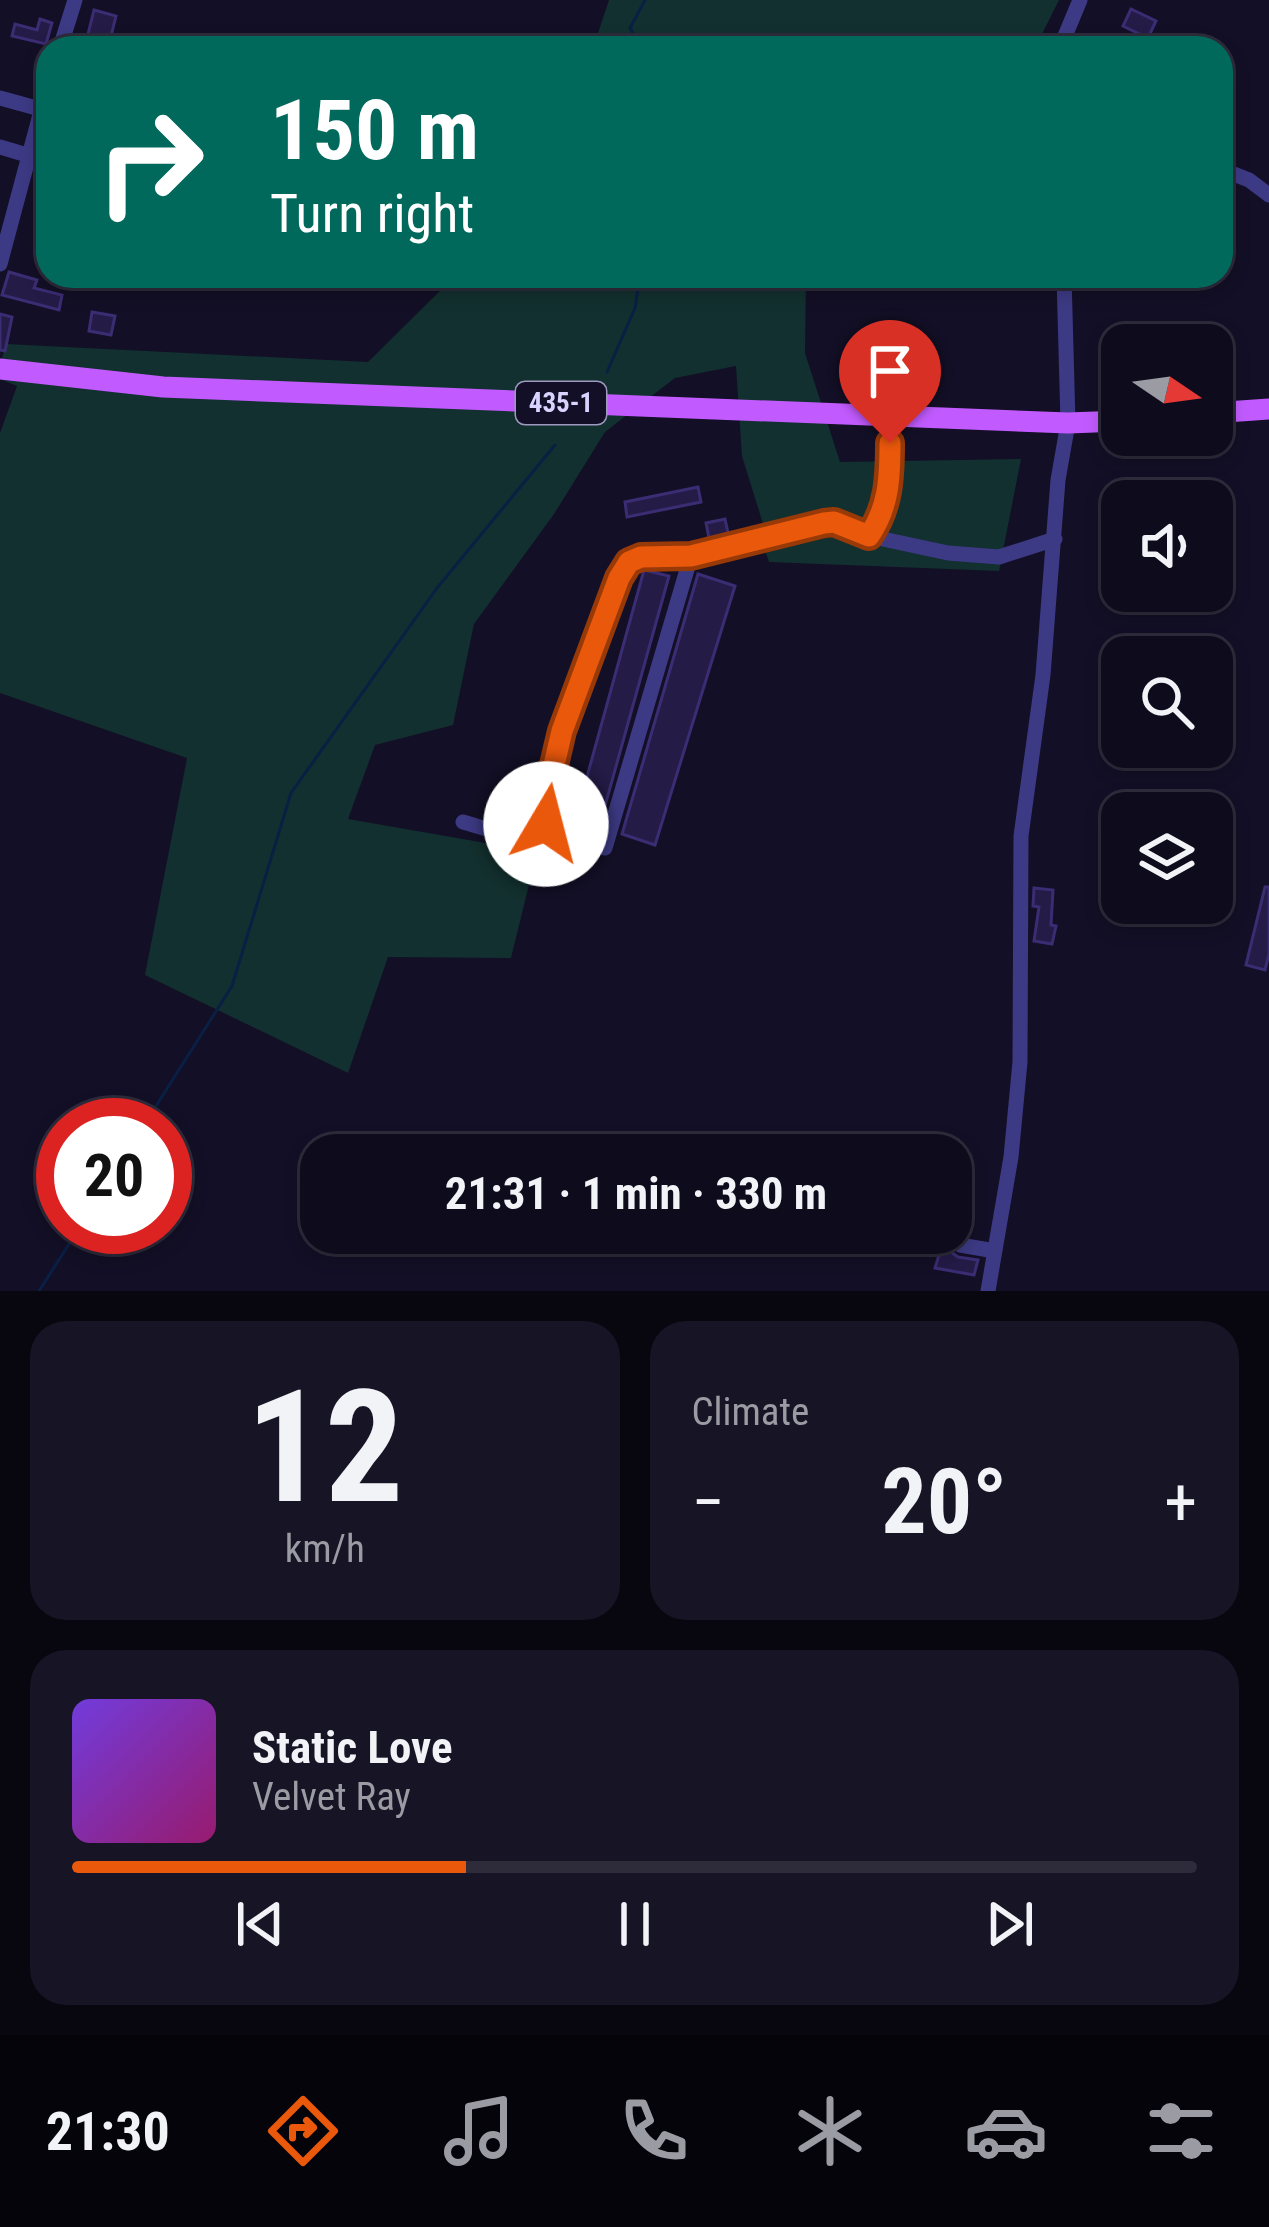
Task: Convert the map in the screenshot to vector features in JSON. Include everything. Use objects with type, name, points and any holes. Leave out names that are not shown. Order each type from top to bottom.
[{"type":"main road","name":"435-1","points":[[0,370],[163,387],[1101,422]]},
{"type":"main road","points":[[1233,412],[1269,409]]},
{"type":"street","points":[[64,36],[75,0]]},
{"type":"street","points":[[1065,36],[1080,0]]},
{"type":"street","points":[[0,98],[36,108]]},
{"type":"street","points":[[0,264],[36,124]]},
{"type":"street","points":[[0,147],[28,155]]},
{"type":"street","points":[[1233,174],[1269,195]]},
{"type":"street","points":[[988,1291],[1011,1157],[1020,1062],[1021,836],[1043,675],[1058,480],[1068,423],[1064,288]]},
{"type":"street","points":[[869,536],[887,501],[891,417]]},
{"type":"street","points":[[463,821],[513,835],[531,835],[542,829],[548,818],[562,731],[619,578],[635,559],[691,556],[834,522],[869,536],[948,553],[999,557],[1055,539]]},
{"type":"street","points":[[604,848],[691,556]]},
{"type":"street","points":[[972,1247],[995,1251]]},
{"type":"green space","points":[[609,0],[1059,0],[1041,36],[597,36]]},
{"type":"green space","points":[[443,288],[806,288],[805,353],[840,462],[1021,459],[999,571],[769,562],[758,530],[764,527],[742,456],[736,366],[675,378],[605,432],[554,514],[474,624],[453,725],[375,745],[348,819],[537,852],[511,958],[388,957],[348,1073],[145,975],[187,758],[0,693],[0,433],[17,386],[0,379],[0,366],[6,344],[368,362]]},
{"type":"building","points":[[1131,9],[1156,21],[1149,36],[1123,26]]},
{"type":"building","points":[[94,10],[116,16],[111,36],[88,34]]},
{"type":"building","points":[[40,19],[52,23],[48,36],[36,36],[36,42],[12,36],[15,24],[37,30]]},
{"type":"building","points":[[9,272],[36,280],[34,288],[62,295],[59,310],[2,295]]},
{"type":"building","points":[[92,312],[115,316],[111,335],[89,331]]},
{"type":"building","points":[[0,314],[12,317],[5,351],[0,350]]},
{"type":"building","points":[[698,487],[701,502],[627,517],[625,502]]},
{"type":"building","points":[[725,519],[728,533],[709,538],[706,523]]},
{"type":"building","points":[[644,570],[669,576],[593,849],[569,842]]},
{"type":"building","points":[[698,574],[735,586],[655,845],[622,834]]},
{"type":"building","points":[[1265,887],[1269,887],[1269,954],[1265,970],[1246,965]]},
{"type":"building","points":[[1034,888],[1053,890],[1051,925],[1056,926],[1052,944],[1034,941],[1039,907],[1033,906]]},
{"type":"building","points":[[939,1255],[978,1260],[974,1275],[935,1268]]},
{"type":"waterway","points":[[635,36],[630,28],[645,0]]},
{"type":"waterway","points":[[607,372],[635,308],[638,288]]},
{"type":"waterway","points":[[161,1098],[232,986],[291,793],[437,588],[555,445]]},
{"type":"waterway","points":[[39,1291],[63,1254]]},
{"type":"route","points":[[546,824],[562,731],[629,562],[641,557],[691,556],[824,523],[834,522],[869,536],[887,501],[890,443]]}]
